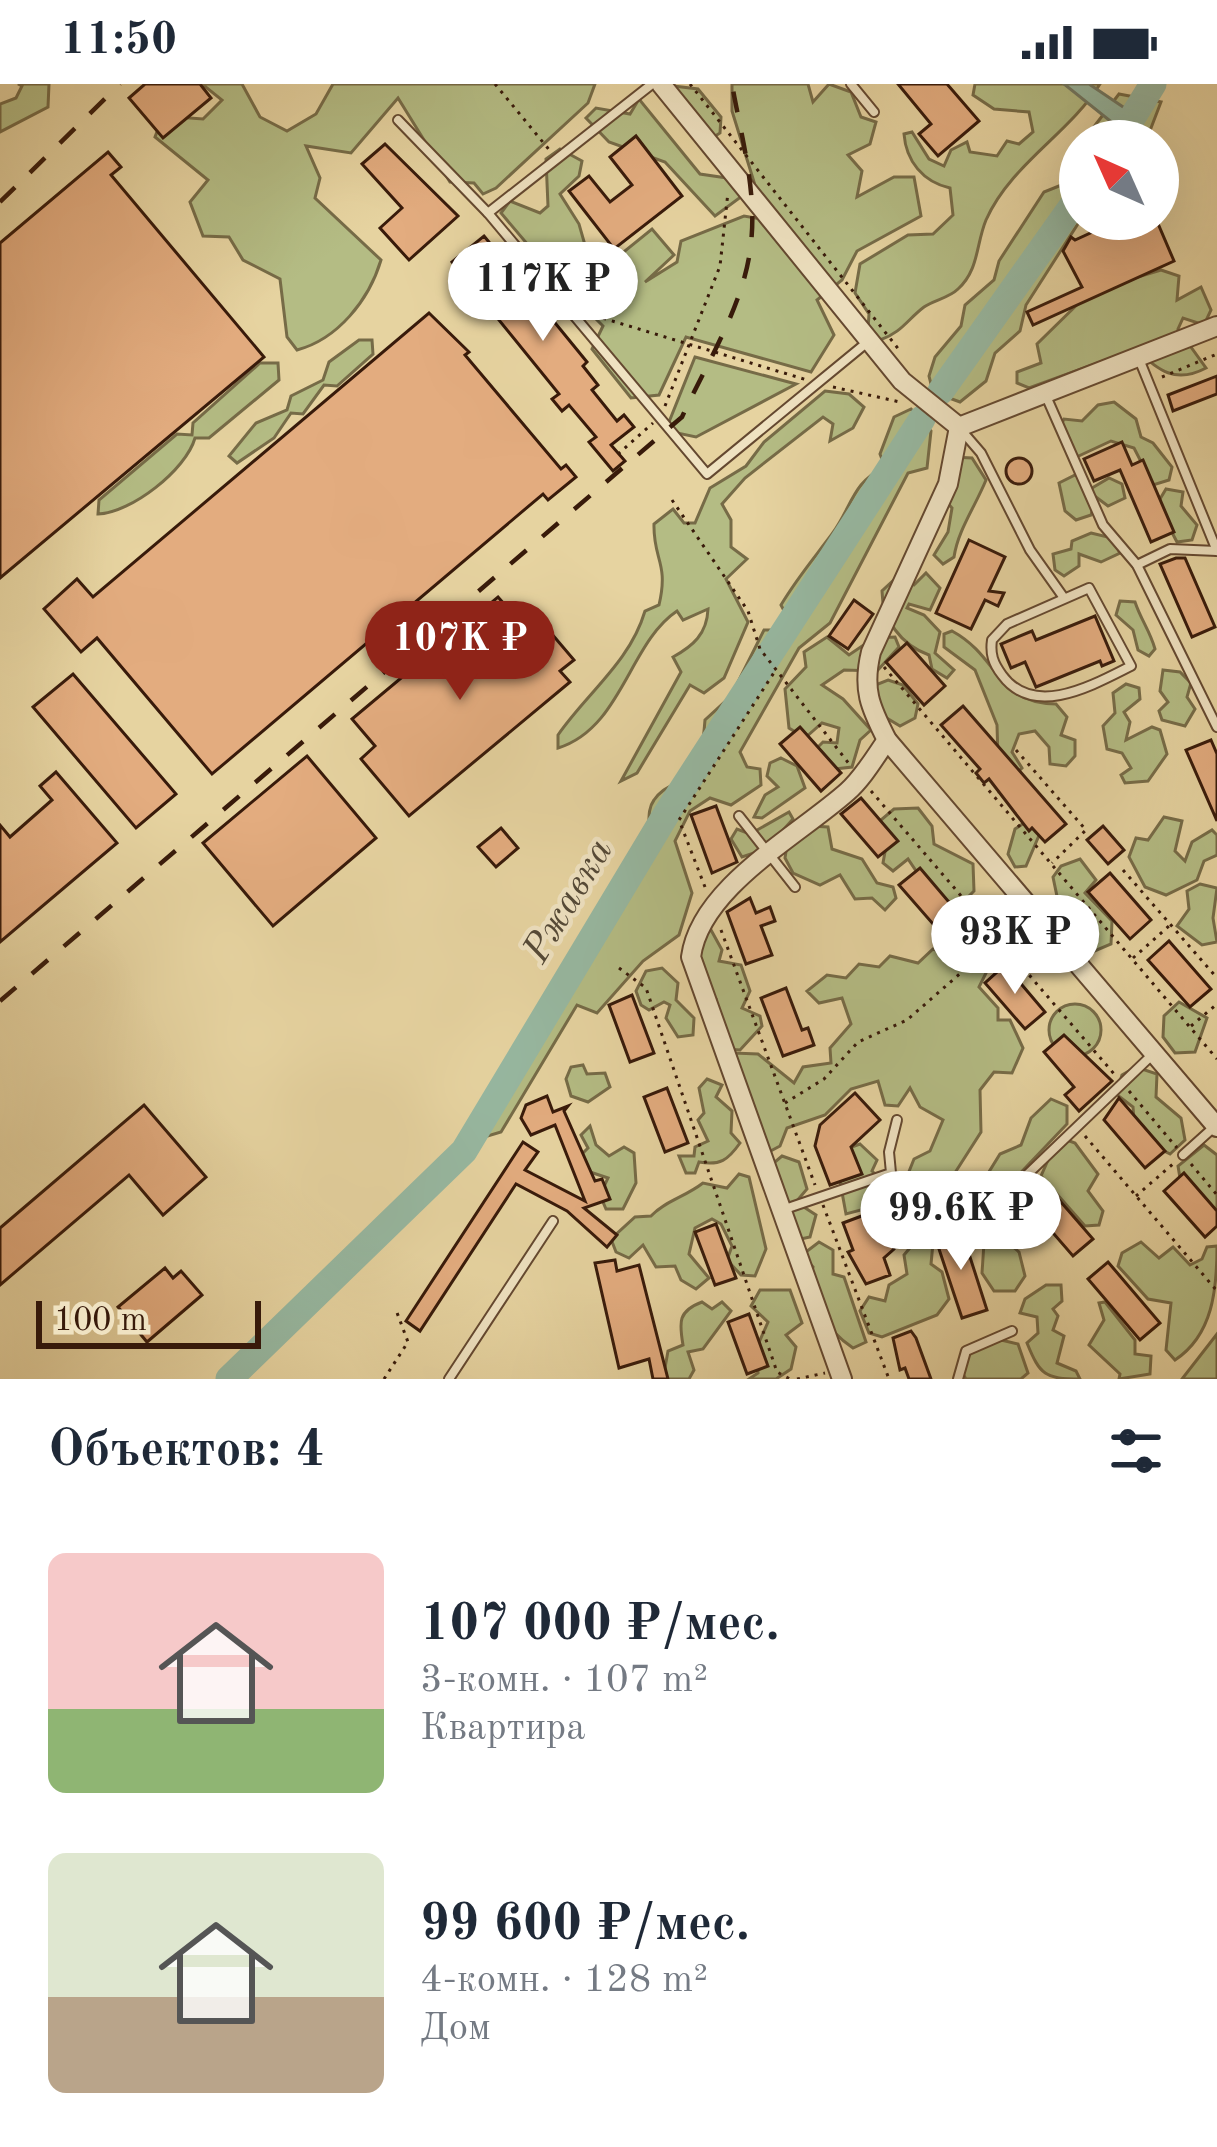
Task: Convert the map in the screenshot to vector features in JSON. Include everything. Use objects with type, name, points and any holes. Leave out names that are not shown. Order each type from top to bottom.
[{"type":"street","points":[[662,84],[915,394],[959,428]]},
{"type":"street","points":[[959,428],[1217,326]]},
{"type":"street","points":[[959,428],[948,484],[871,652],[864,682],[868,704],[887,740],[1217,1126]]},
{"type":"street","points":[[840,1374],[695,979],[694,932],[711,904],[860,778],[887,740]]},
{"type":"lane","points":[[488,213],[652,84]]},
{"type":"lane","points":[[850,84],[874,112]]},
{"type":"lane","points":[[398,120],[488,213],[707,474],[871,340]]},
{"type":"lane","points":[[1137,565],[1170,548],[1217,551],[1139,358]]},
{"type":"lane","points":[[1046,396],[1103,525],[1137,565],[1217,728]]},
{"type":"lane","points":[[959,428],[981,453],[1030,550],[1064,598]]},
{"type":"lane","points":[[1089,588],[1131,666],[1054,696],[1021,692],[997,668],[992,640],[1007,624],[1064,598],[1089,588]]},
{"type":"lane","points":[[739,816],[795,887]]},
{"type":"lane","points":[[985,1215],[1080,1130],[1156,1052]]},
{"type":"lane","points":[[780,1211],[891,1173],[889,1152],[897,1120]]},
{"type":"lane","points":[[1183,1155],[1217,1126]]},
{"type":"lane","points":[[449,1379],[553,1221]]},
{"type":"lane","points":[[958,1379],[959,1360],[966,1351],[1012,1331]]},
{"type":"path","points":[[496,84],[556,158]]},
{"type":"path","points":[[690,84],[902,353]]},
{"type":"path","points":[[618,454],[660,417],[694,341],[720,266],[728,188]]},
{"type":"path","points":[[568,308],[694,341],[818,384],[908,404]]},
{"type":"path","points":[[1149,382],[1217,354]]},
{"type":"path","points":[[672,500],[748,611],[760,649],[860,778],[1217,1195]]},
{"type":"path","points":[[876,658],[1217,1059]]},
{"type":"path","points":[[776,670],[679,820],[889,1379]]},
{"type":"path","points":[[1016,750],[1086,830],[1051,865]]},
{"type":"path","points":[[1123,870],[1217,978]]},
{"type":"path","points":[[1131,959],[1170,925]]},
{"type":"path","points":[[785,1102],[824,1079],[858,1042],[907,1020],[987,950],[995,935]]},
{"type":"path","points":[[619,968],[646,988],[777,1372],[794,1379],[840,1374]]},
{"type":"path","points":[[1190,1028],[1217,1004]]},
{"type":"path","points":[[1080,1130],[1217,1291]]},
{"type":"path","points":[[1135,1197],[1183,1155]]},
{"type":"path","points":[[384,1379],[408,1342],[396,1310]]},
{"type":"green space","points":[[18,84],[49,84],[48,107],[0,132],[0,104],[16,98],[22,86]]},
{"type":"green space","points":[[202,84],[242,84],[260,117],[287,131],[316,114],[333,84],[595,84],[588,103],[496,188],[483,194],[474,183],[450,182],[398,98],[351,153],[306,146],[320,178],[315,198],[381,260],[350,316],[326,337],[297,350],[287,337],[280,279],[243,260],[229,237],[203,236],[190,202],[208,180],[155,137],[163,116],[203,119],[222,100]]},
{"type":"green space","points":[[657,84],[698,89],[721,117],[720,133],[712,138]]},
{"type":"green space","points":[[732,84],[808,84],[813,102],[829,84],[851,92],[861,117],[876,122],[870,144],[848,155],[862,171],[857,197],[894,177],[914,177],[921,216],[857,251],[842,280],[817,300],[834,335],[811,372],[686,337],[659,395],[631,398],[592,349],[603,326],[586,309],[587,293],[608,283],[599,272],[652,229],[674,255],[645,282],[677,262],[681,241],[744,216],[761,219],[742,196],[715,216],[665,162],[609,142],[586,118],[596,108],[630,114],[639,99],[700,174],[754,182],[732,111]]},
{"type":"green space","points":[[975,84],[1100,84],[1071,120],[1059,120],[1059,132],[997,200],[965,282],[880,340],[868,329],[869,314],[855,293],[860,264],[908,235],[933,234],[953,215],[950,188],[918,169],[904,134],[912,132],[929,159],[944,166],[951,150],[967,142],[970,152],[997,156],[1007,141],[1019,144],[1033,132],[1029,112],[994,109],[973,95]]},
{"type":"green space","points":[[1119,94],[1161,102],[1154,120],[1099,120]]},
{"type":"green space","points":[[560,149],[582,161],[579,176],[560,194],[579,224],[587,252],[573,266],[540,259],[501,213],[510,201],[540,213],[548,206],[546,159]]},
{"type":"green space","points":[[1059,186],[1059,240],[1068,240],[1026,305],[1020,331],[995,353],[986,381],[960,402],[933,392],[929,376],[935,357],[961,326],[965,305],[994,280],[999,261],[1044,192]]},
{"type":"green space","points":[[1161,270],[1179,276],[1177,300],[1201,287],[1211,310],[1204,325],[1183,318],[1178,329],[1206,368],[1186,375],[1168,373],[1136,349],[1029,388],[1017,383],[1017,372],[1041,363],[1037,344],[1091,291]]},
{"type":"green space","points":[[359,340],[372,340],[373,354],[337,386],[324,385],[303,414],[291,413],[274,438],[237,463],[229,456],[256,423],[287,410],[291,396],[323,380],[329,362]]},
{"type":"green space","points":[[695,357],[796,384],[696,437],[677,433],[669,422]]},
{"type":"green space","points":[[260,363],[278,363],[279,380],[209,438],[195,438],[181,463],[156,488],[126,506],[98,514],[99,500],[177,434],[192,435],[193,423]]},
{"type":"green space","points":[[825,391],[849,394],[864,407],[853,428],[830,441],[833,424],[823,417],[745,478],[722,504],[731,520],[731,547],[747,559],[726,579],[748,622],[724,678],[704,693],[690,685],[637,773],[621,781],[681,672],[673,657],[698,638],[705,626],[708,609],[683,620],[677,611],[647,643],[597,723],[558,748],[558,735],[619,662],[645,611],[659,605],[662,570],[654,524],[673,509],[684,523],[695,523],[710,488],[746,466],[764,442]]},
{"type":"green space","points":[[1114,402],[1136,419],[1141,437],[1153,443],[1172,467],[1169,480],[1153,485],[1134,448],[1111,441],[1070,460],[1058,431],[1064,419],[1082,421],[1098,405]]},
{"type":"green space","points":[[911,409],[931,431],[927,468],[908,473],[830,623],[799,648],[740,752],[747,767],[760,769],[761,785],[731,805],[710,798],[690,811],[675,841],[692,893],[679,935],[643,961],[597,1013],[577,1005],[501,1132],[481,1138],[475,1128],[642,853],[654,800],[695,768],[705,720],[731,696],[764,630],[782,630],[789,620],[781,605],[859,488],[885,467],[880,454],[894,417]]},
{"type":"green space","points":[[952,457],[972,458],[986,480],[954,557],[943,564],[934,555],[948,532],[952,508],[938,493]]},
{"type":"green space","points":[[1077,474],[1087,491],[1109,478],[1122,484],[1125,498],[1108,506],[1096,497],[1091,515],[1076,520],[1065,511],[1059,483]]},
{"type":"green space","points":[[1166,489],[1183,492],[1181,506],[1197,525],[1192,540],[1177,542],[1157,504]]},
{"type":"green space","points":[[1091,533],[1112,538],[1120,553],[1101,562],[1079,554],[1079,566],[1064,576],[1055,570],[1053,554],[1071,549],[1072,541]]},
{"type":"green space","points":[[926,573],[940,588],[930,610],[909,604],[907,608],[924,615],[940,632],[935,653],[954,670],[947,678],[932,669],[929,655],[895,630],[883,601],[882,591],[898,576],[914,585]]},
{"type":"green space","points":[[1120,601],[1135,602],[1155,649],[1149,656],[1138,650],[1133,630],[1116,615]]},
{"type":"green space","points":[[952,631],[1021,696],[1056,704],[1067,717],[1061,735],[1075,740],[1075,756],[1066,766],[1050,764],[1049,747],[1035,731],[1019,734],[1012,752],[1022,768],[999,790],[997,725],[975,670],[944,647],[944,634]]},
{"type":"green space","points":[[827,637],[849,655],[874,638],[895,637],[899,647],[877,671],[844,670],[822,685],[843,699],[871,730],[860,740],[852,767],[826,770],[811,754],[823,742],[837,743],[839,728],[822,723],[805,738],[789,728],[785,689],[806,667],[804,652]]},
{"type":"green space","points":[[1163,670],[1180,672],[1191,683],[1187,697],[1195,709],[1185,726],[1162,720],[1159,711],[1168,702],[1160,691]]},
{"type":"green space","points":[[888,680],[903,685],[918,704],[915,718],[900,726],[875,711],[868,688]]},
{"type":"green space","points":[[1126,684],[1139,688],[1140,699],[1124,712],[1130,722],[1126,740],[1152,727],[1160,730],[1167,754],[1148,781],[1125,783],[1121,775],[1131,768],[1122,753],[1107,749],[1103,726],[1115,713],[1113,693]]},
{"type":"green space","points":[[781,758],[797,766],[805,788],[762,818],[754,817],[765,795],[778,787],[767,776],[770,763]]},
{"type":"green space","points":[[918,808],[932,826],[934,844],[973,864],[974,891],[960,905],[935,899],[908,859],[893,871],[883,863],[887,841],[875,825],[894,809]]},
{"type":"green space","points":[[789,812],[793,819],[766,849],[742,857],[731,839],[737,829],[750,834]]},
{"type":"green space","points":[[1164,817],[1182,821],[1175,851],[1185,861],[1192,842],[1212,830],[1217,835],[1217,855],[1204,861],[1197,880],[1166,895],[1145,887],[1129,857],[1136,838],[1148,840]]},
{"type":"green space","points":[[1030,819],[1043,826],[1026,866],[1015,867],[1008,854],[1015,829]]},
{"type":"green space","points":[[811,826],[828,827],[832,849],[862,859],[877,883],[893,887],[896,898],[885,910],[872,898],[855,899],[840,875],[820,885],[793,873],[785,858],[787,845]]},
{"type":"green space","points":[[1080,859],[1096,880],[1085,893],[1112,921],[1111,944],[1090,953],[1071,935],[1072,919],[1058,901],[1053,877],[1061,866]]},
{"type":"green space","points":[[1200,884],[1217,888],[1213,918],[1217,942],[1202,945],[1177,926],[1189,909],[1187,891]]},
{"type":"green space","points":[[711,930],[722,950],[719,961],[741,965],[750,991],[742,1008],[760,1016],[762,1026],[740,1050],[726,1049],[709,1027],[716,999],[695,983],[699,935]]},
{"type":"green space","points":[[969,943],[991,963],[979,987],[998,1008],[998,1020],[1010,1020],[1023,1048],[1012,1073],[994,1072],[980,1090],[981,1132],[951,1179],[916,1187],[908,1174],[914,1159],[930,1151],[943,1120],[920,1107],[910,1088],[898,1106],[885,1105],[878,1081],[851,1089],[825,1115],[787,1128],[780,1146],[763,1155],[734,1053],[758,1054],[794,1083],[803,1067],[831,1063],[830,1048],[851,1024],[842,998],[819,1003],[807,991],[827,975],[846,978],[859,964],[879,967],[890,956],[918,963],[933,949],[950,955]]},
{"type":"green space","points":[[662,968],[678,983],[676,1000],[694,1018],[693,1035],[678,1037],[666,1018],[670,1005],[664,1002],[649,1010],[641,1005],[636,991],[646,971]]},
{"type":"green space","points":[[1179,1002],[1207,1018],[1195,1052],[1175,1053],[1163,1037],[1164,1016]]},
{"type":"green space","points":[[1075,1004],[1094,1011],[1101,1030],[1094,1049],[1075,1056],[1056,1049],[1049,1030],[1056,1011]]},
{"type":"green space","points":[[583,1065],[587,1074],[605,1073],[610,1087],[588,1102],[571,1096],[566,1079],[571,1067]]},
{"type":"green space","points":[[1136,1067],[1157,1074],[1156,1097],[1181,1118],[1185,1140],[1170,1154],[1144,1136],[1133,1107],[1116,1094],[1122,1075]]},
{"type":"green space","points":[[707,1079],[722,1085],[716,1097],[732,1111],[731,1133],[740,1143],[723,1160],[699,1162],[695,1173],[686,1173],[679,1156],[694,1156],[695,1147],[708,1141],[698,1120],[704,1113],[699,1088]]},
{"type":"green space","points":[[1051,1099],[1067,1106],[1067,1124],[1010,1184],[987,1196],[979,1188],[1000,1154],[1021,1145],[1031,1118]]},
{"type":"green space","points":[[590,1126],[596,1145],[609,1156],[624,1147],[634,1153],[636,1183],[623,1209],[606,1209],[600,1195],[608,1178],[584,1170],[580,1156],[588,1148],[581,1135]]},
{"type":"green space","points":[[1064,1139],[1075,1143],[1098,1174],[1088,1191],[1103,1211],[1099,1225],[1085,1226],[1041,1176],[1053,1149]]},
{"type":"green space","points":[[860,1144],[877,1160],[872,1171],[890,1189],[876,1206],[846,1214],[839,1176],[846,1149]]},
{"type":"green space","points":[[1204,1145],[1217,1155],[1217,1217],[1181,1184],[1178,1166]]},
{"type":"green space","points":[[782,1156],[799,1162],[807,1189],[796,1202],[816,1215],[810,1237],[796,1240],[763,1172]]},
{"type":"green space","points":[[739,1174],[749,1177],[766,1249],[755,1276],[741,1275],[727,1260],[732,1246],[721,1224],[712,1219],[695,1228],[689,1254],[709,1278],[696,1289],[681,1280],[675,1266],[656,1267],[643,1245],[629,1258],[616,1252],[611,1239],[635,1217],[651,1216],[703,1183],[727,1188]]},
{"type":"green space","points":[[932,1193],[952,1199],[954,1212],[971,1223],[981,1220],[986,1233],[970,1242],[955,1227],[934,1233],[931,1264],[942,1272],[949,1299],[937,1315],[882,1337],[869,1333],[860,1311],[869,1297],[885,1301],[889,1285],[907,1274],[904,1255],[914,1243],[907,1228],[909,1204]]},
{"type":"green space","points":[[996,1232],[1019,1252],[1025,1276],[1015,1291],[994,1291],[982,1273],[984,1243]]},
{"type":"green space","points":[[819,1242],[833,1250],[833,1274],[844,1277],[866,1342],[853,1348],[827,1324],[815,1303],[813,1267],[802,1255]]},
{"type":"green space","points":[[1141,1242],[1159,1258],[1173,1247],[1190,1265],[1202,1259],[1207,1247],[1217,1246],[1214,1294],[1205,1324],[1175,1360],[1166,1350],[1171,1303],[1148,1299],[1118,1266],[1122,1253]]},
{"type":"green space","points":[[1046,1285],[1061,1285],[1062,1301],[1053,1309],[1058,1316],[1053,1330],[1064,1336],[1057,1363],[1076,1371],[1080,1379],[1045,1373],[1027,1343],[1038,1333],[1037,1317],[1020,1313],[1025,1299]]},
{"type":"green space","points":[[760,1290],[790,1290],[802,1323],[786,1335],[796,1347],[791,1369],[776,1379],[749,1379],[758,1373],[757,1347],[768,1322],[751,1306]]},
{"type":"green space","points":[[702,1302],[712,1309],[722,1302],[731,1311],[703,1349],[688,1352],[694,1370],[689,1379],[663,1379],[668,1351],[683,1345],[684,1313]]},
{"type":"green space","points":[[1105,1302],[1135,1340],[1135,1354],[1151,1356],[1150,1374],[1119,1379],[1120,1374],[1089,1345],[1104,1320],[1099,1303]]},
{"type":"green space","points":[[1217,1334],[1217,1379],[1182,1379]]},
{"type":"green space","points":[[1001,1340],[1018,1344],[1028,1373],[1021,1379],[966,1379],[960,1369],[972,1351]]},
{"type":"shaded area","points":[[1064,84],[1089,84],[1135,115],[1132,120],[1109,120]]},
{"type":"building","points":[[145,84],[200,84],[211,98],[163,138],[129,98]]},
{"type":"building","points":[[898,84],[947,84],[979,121],[938,156],[919,134],[931,124]]},
{"type":"building","points":[[636,136],[682,196],[614,249],[569,191],[589,176],[610,202],[632,185],[610,157]]},
{"type":"building","points":[[385,144],[458,216],[409,260],[380,228],[402,208],[362,164]]},
{"type":"building","points":[[108,152],[121,167],[111,175],[264,357],[0,578],[0,243]]},
{"type":"building","points":[[484,236],[587,362],[583,366],[598,385],[592,390],[617,421],[624,415],[634,427],[611,445],[625,461],[613,471],[589,442],[596,437],[569,405],[562,411],[552,399],[559,394],[452,262]]},
{"type":"building","points":[[1069,240],[1165,240],[1174,261],[1033,325],[1027,312],[1082,287],[1063,251]]},
{"type":"building","points":[[429,313],[469,352],[465,355],[561,469],[566,465],[576,477],[548,500],[543,494],[212,774],[97,638],[81,652],[44,609],[77,579],[93,597]]},
{"type":"building","points":[[1217,376],[1217,394],[1173,411],[1168,395]]},
{"type":"building","points":[[1122,442],[1132,465],[1143,460],[1174,532],[1151,542],[1120,470],[1094,481],[1084,459]]},
{"type":"building","points":[[1019,458],[1032,471],[1019,484],[1006,471]]},
{"type":"building","points":[[969,540],[1005,557],[989,591],[1004,593],[998,606],[985,600],[971,629],[936,613]]},
{"type":"building","points":[[1185,558],[1215,627],[1192,637],[1160,564]]},
{"type":"building","points":[[498,597],[527,630],[540,620],[574,660],[560,671],[570,682],[409,816],[361,759],[375,746],[352,719]]},
{"type":"building","points":[[854,600],[873,614],[848,649],[829,636]]},
{"type":"building","points":[[1095,616],[1114,661],[1102,666],[1100,661],[1036,687],[1025,662],[1011,668],[1001,644],[1032,631],[1036,640]]},
{"type":"building","points":[[907,643],[945,686],[924,705],[886,662]]},
{"type":"building","points":[[73,674],[176,794],[136,828],[33,707]]},
{"type":"building","points":[[963,706],[1066,824],[1045,842],[1032,828],[1029,831],[989,779],[984,783],[976,773],[980,769],[941,725]]},
{"type":"building","points":[[800,727],[841,773],[821,791],[780,744]]},
{"type":"building","points":[[1211,740],[1217,754],[1217,821],[1186,750]]},
{"type":"building","points":[[307,756],[376,838],[273,926],[203,843]]},
{"type":"building","points":[[56,772],[117,843],[0,942],[0,825],[10,837],[52,800],[40,786]]},
{"type":"building","points":[[861,798],[898,841],[878,857],[841,814]]},
{"type":"building","points":[[716,806],[737,862],[712,873],[691,815]]},
{"type":"building","points":[[1103,826],[1124,850],[1108,864],[1087,840]]},
{"type":"building","points":[[501,828],[518,848],[496,867],[478,847]]},
{"type":"building","points":[[920,868],[960,915],[940,932],[899,885]]},
{"type":"building","points":[[1110,873],[1151,920],[1130,939],[1088,892]]},
{"type":"building","points":[[750,898],[756,913],[770,907],[775,921],[761,926],[772,955],[746,964],[727,912]]},
{"type":"building","points":[[1169,941],[1211,989],[1190,1007],[1148,960]]},
{"type":"building","points":[[1005,965],[1045,1012],[1025,1029],[985,983]]},
{"type":"building","points":[[786,988],[802,1030],[808,1028],[814,1045],[783,1056],[761,998]]},
{"type":"building","points":[[632,995],[654,1053],[630,1062],[609,1005]]},
{"type":"building","points":[[1064,1035],[1112,1081],[1079,1111],[1065,1095],[1074,1087],[1044,1052]]},
{"type":"building","points":[[667,1088],[688,1143],[665,1152],[644,1097]]},
{"type":"building","points":[[855,1093],[880,1120],[851,1147],[862,1174],[830,1185],[815,1146],[820,1125]]},
{"type":"building","points":[[547,1096],[553,1112],[568,1106],[564,1111],[595,1181],[602,1179],[610,1199],[584,1208],[617,1235],[607,1247],[567,1211],[516,1184],[420,1331],[406,1321],[523,1142],[538,1152],[525,1170],[585,1201],[555,1125],[531,1135],[521,1118],[526,1105]]},
{"type":"building","points":[[1119,1098],[1165,1151],[1145,1168],[1104,1120]]},
{"type":"building","points":[[144,1105],[206,1177],[163,1215],[129,1175],[0,1285],[0,1228]]},
{"type":"building","points":[[1184,1173],[1217,1211],[1217,1226],[1205,1237],[1164,1191]]},
{"type":"building","points":[[1041,1179],[1093,1239],[1073,1256],[1021,1196]]},
{"type":"building","points":[[867,1214],[873,1229],[885,1225],[894,1249],[884,1258],[890,1275],[866,1284],[848,1252],[853,1250],[843,1223]]},
{"type":"building","points":[[716,1224],[736,1278],[715,1285],[695,1232]]},
{"type":"building","points":[[961,1229],[987,1310],[962,1318],[935,1237]]},
{"type":"building","points":[[615,1260],[617,1271],[639,1265],[668,1379],[653,1379],[649,1359],[619,1368],[595,1263]]},
{"type":"building","points":[[1108,1262],[1160,1323],[1140,1340],[1088,1279]]},
{"type":"building","points":[[165,1268],[173,1278],[181,1271],[202,1295],[147,1342],[118,1307]]},
{"type":"building","points":[[749,1314],[768,1366],[747,1374],[728,1322]]},
{"type":"building","points":[[911,1331],[931,1379],[909,1379],[905,1368],[900,1370],[893,1338]]},
{"type":"waterway","name":"Ржавка","points":[[1131,120],[1153,84]]},
{"type":"waterway","name":"Ржавка","points":[[941,391],[1059,225]]},
{"type":"waterway","name":"Ржавка","points":[[229,1379],[464,1151],[667,813],[922,419]]},
{"type":"railway","points":[[0,202],[120,84]]},
{"type":"railway","points":[[0,1001],[682,417],[733,310],[751,243],[750,183],[732,84]]}]
